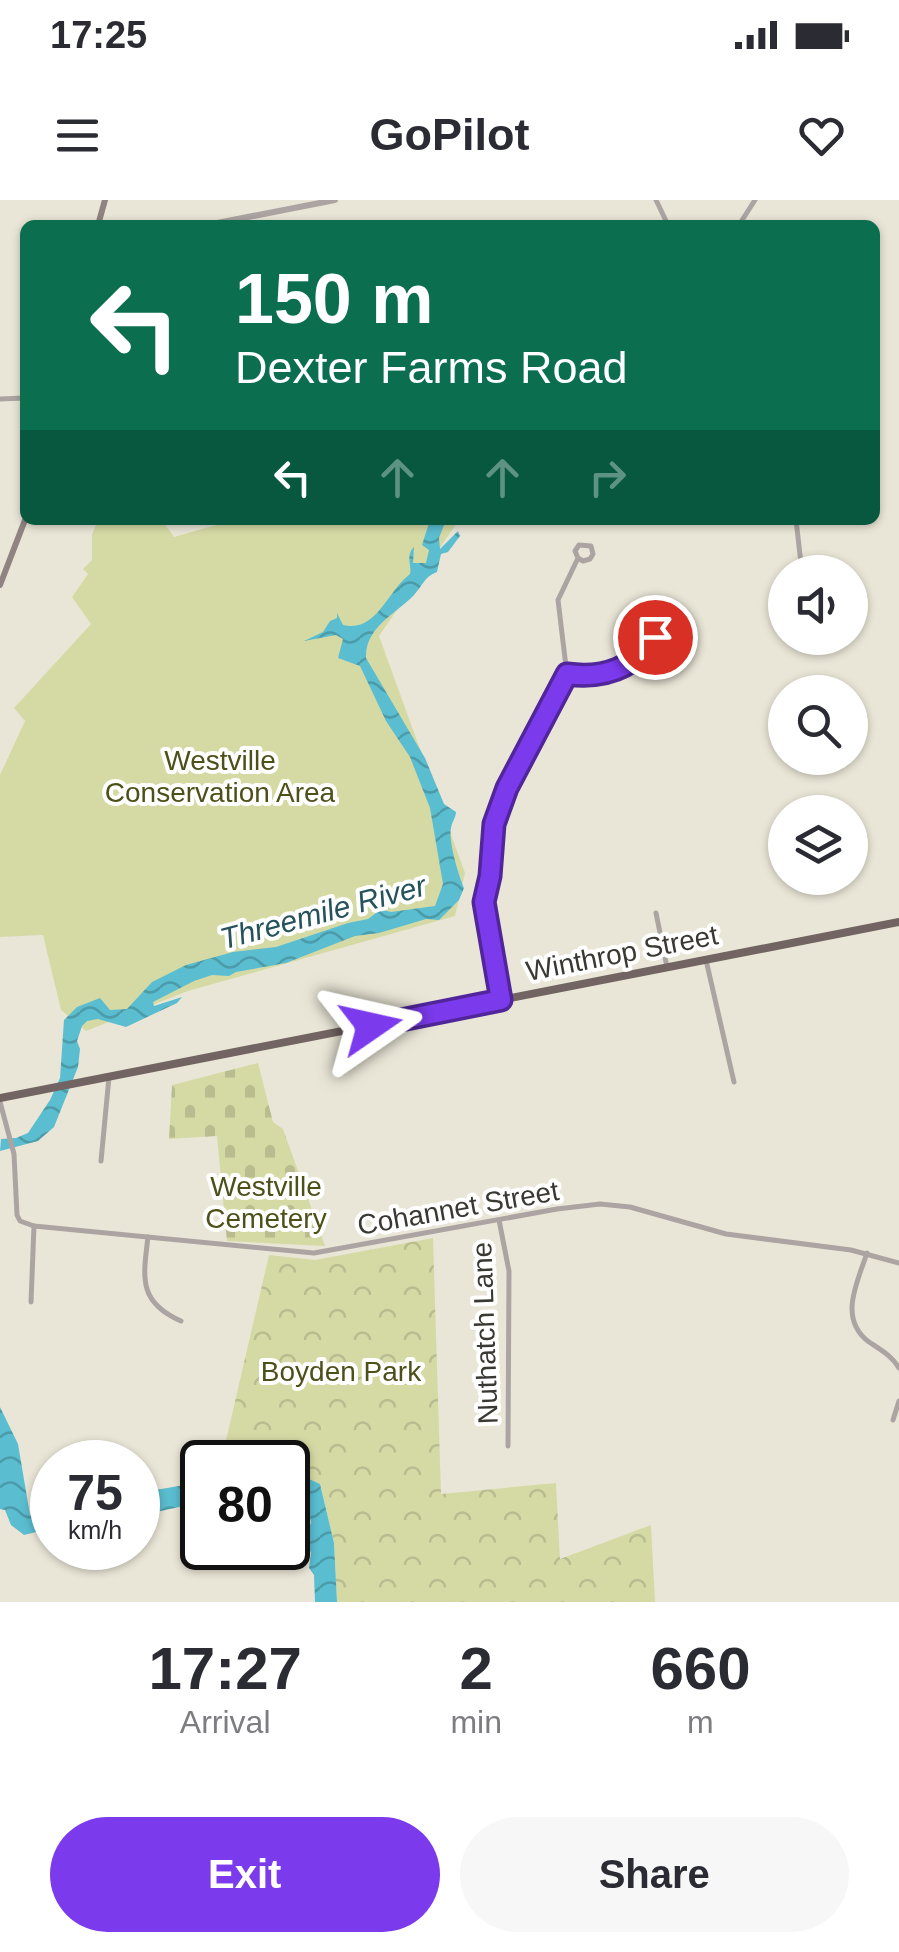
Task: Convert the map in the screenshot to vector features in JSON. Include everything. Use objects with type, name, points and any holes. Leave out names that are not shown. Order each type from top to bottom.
[{"type":"highway","name":"Winthrop Street","points":[[0,1100],[899,922]]},
{"type":"main road","points":[[0,585],[23,525]]},
{"type":"street","points":[[233,220],[335,200]]},
{"type":"street","points":[[797,525],[800,555]]},
{"type":"street","points":[[501,1000],[484,902],[494,824],[507,788],[567,674],[558,600],[578,558]]},
{"type":"street","points":[[567,674],[596,677],[611,673],[656,638]]},
{"type":"street","points":[[656,912],[667,967]]},
{"type":"street","points":[[706,960],[734,1082]]},
{"type":"street","points":[[100,1161],[109,1077]]},
{"type":"street","points":[[0,1100],[14,1152],[17,1214],[20,1221],[34,1226],[31,1302]]},
{"type":"street","name":"Cohannet Street","points":[[34,1226],[314,1252],[586,1205],[622,1206],[726,1234],[867,1253],[899,1263]]},
{"type":"street","name":"Nuthatch Lane","points":[[499,1219],[509,1271],[508,1446]]},
{"type":"street","points":[[148,1236],[145,1288],[163,1313],[181,1321]]},
{"type":"street","points":[[867,1253],[851,1306],[853,1322],[858,1333],[899,1368]]},
{"type":"street","points":[[893,1420],[899,1400]]},
{"type":"green space","name":"Westville Conservation Area","points":[[96,525],[166,525],[174,537],[216,525],[456,525],[379,636],[465,873],[455,916],[188,991],[86,1031],[61,1010],[43,935],[0,937],[0,775],[25,721],[14,708],[91,624],[72,597],[88,574],[83,569],[92,560]]},
{"type":"green space","name":"Westville Cemetery","points":[[258,1063],[273,1122],[283,1129],[325,1246],[227,1241],[217,1136],[169,1139],[172,1085]]},
{"type":"green space","name":"Boyden Park","points":[[433,1238],[441,1494],[556,1483],[560,1559],[651,1525],[655,1602],[337,1602],[334,1543],[320,1484],[310,1479],[310,1440],[226,1440],[269,1255],[315,1260]]},
{"type":"water","points":[[428,525],[444,525],[440,549],[458,531],[460,536],[448,552],[441,554],[437,572],[376,629],[366,658],[425,758],[444,804],[456,812],[450,834],[464,888],[459,900],[439,920],[426,919],[355,936],[286,963],[194,981],[153,1002],[154,1006],[182,997],[177,1003],[126,1027],[98,1019],[87,1021],[77,1041],[78,1067],[54,1127],[38,1141],[0,1151],[1,1139],[28,1133],[50,1100],[60,1078],[64,1020],[77,1007],[100,998],[110,1010],[127,1009],[152,982],[186,965],[233,952],[276,947],[368,919],[376,913],[375,908],[391,912],[435,906],[443,884],[430,808],[410,757],[386,721],[360,666],[338,658],[343,639],[336,635],[304,641],[323,632],[337,613],[343,625],[355,626],[373,617],[410,574],[409,557],[414,547],[413,563],[426,563],[429,550],[422,545]]},
{"type":"water","points":[[0,1407],[18,1444],[30,1534],[24,1535],[11,1525],[5,1510],[0,1509]]},
{"type":"water","points":[[310,1479],[320,1484],[334,1543],[337,1602],[315,1602],[314,1575],[310,1569]]},
{"type":"water","points":[[180,1486],[180,1507],[160,1511],[160,1489]]},
{"type":"route","points":[[371,1026],[501,1000],[484,902],[494,824],[502,798],[567,674],[604,676],[620,668],[655,637]]},
{"type":"water label","name":"Threemile River","points":[[323,912]]}]
